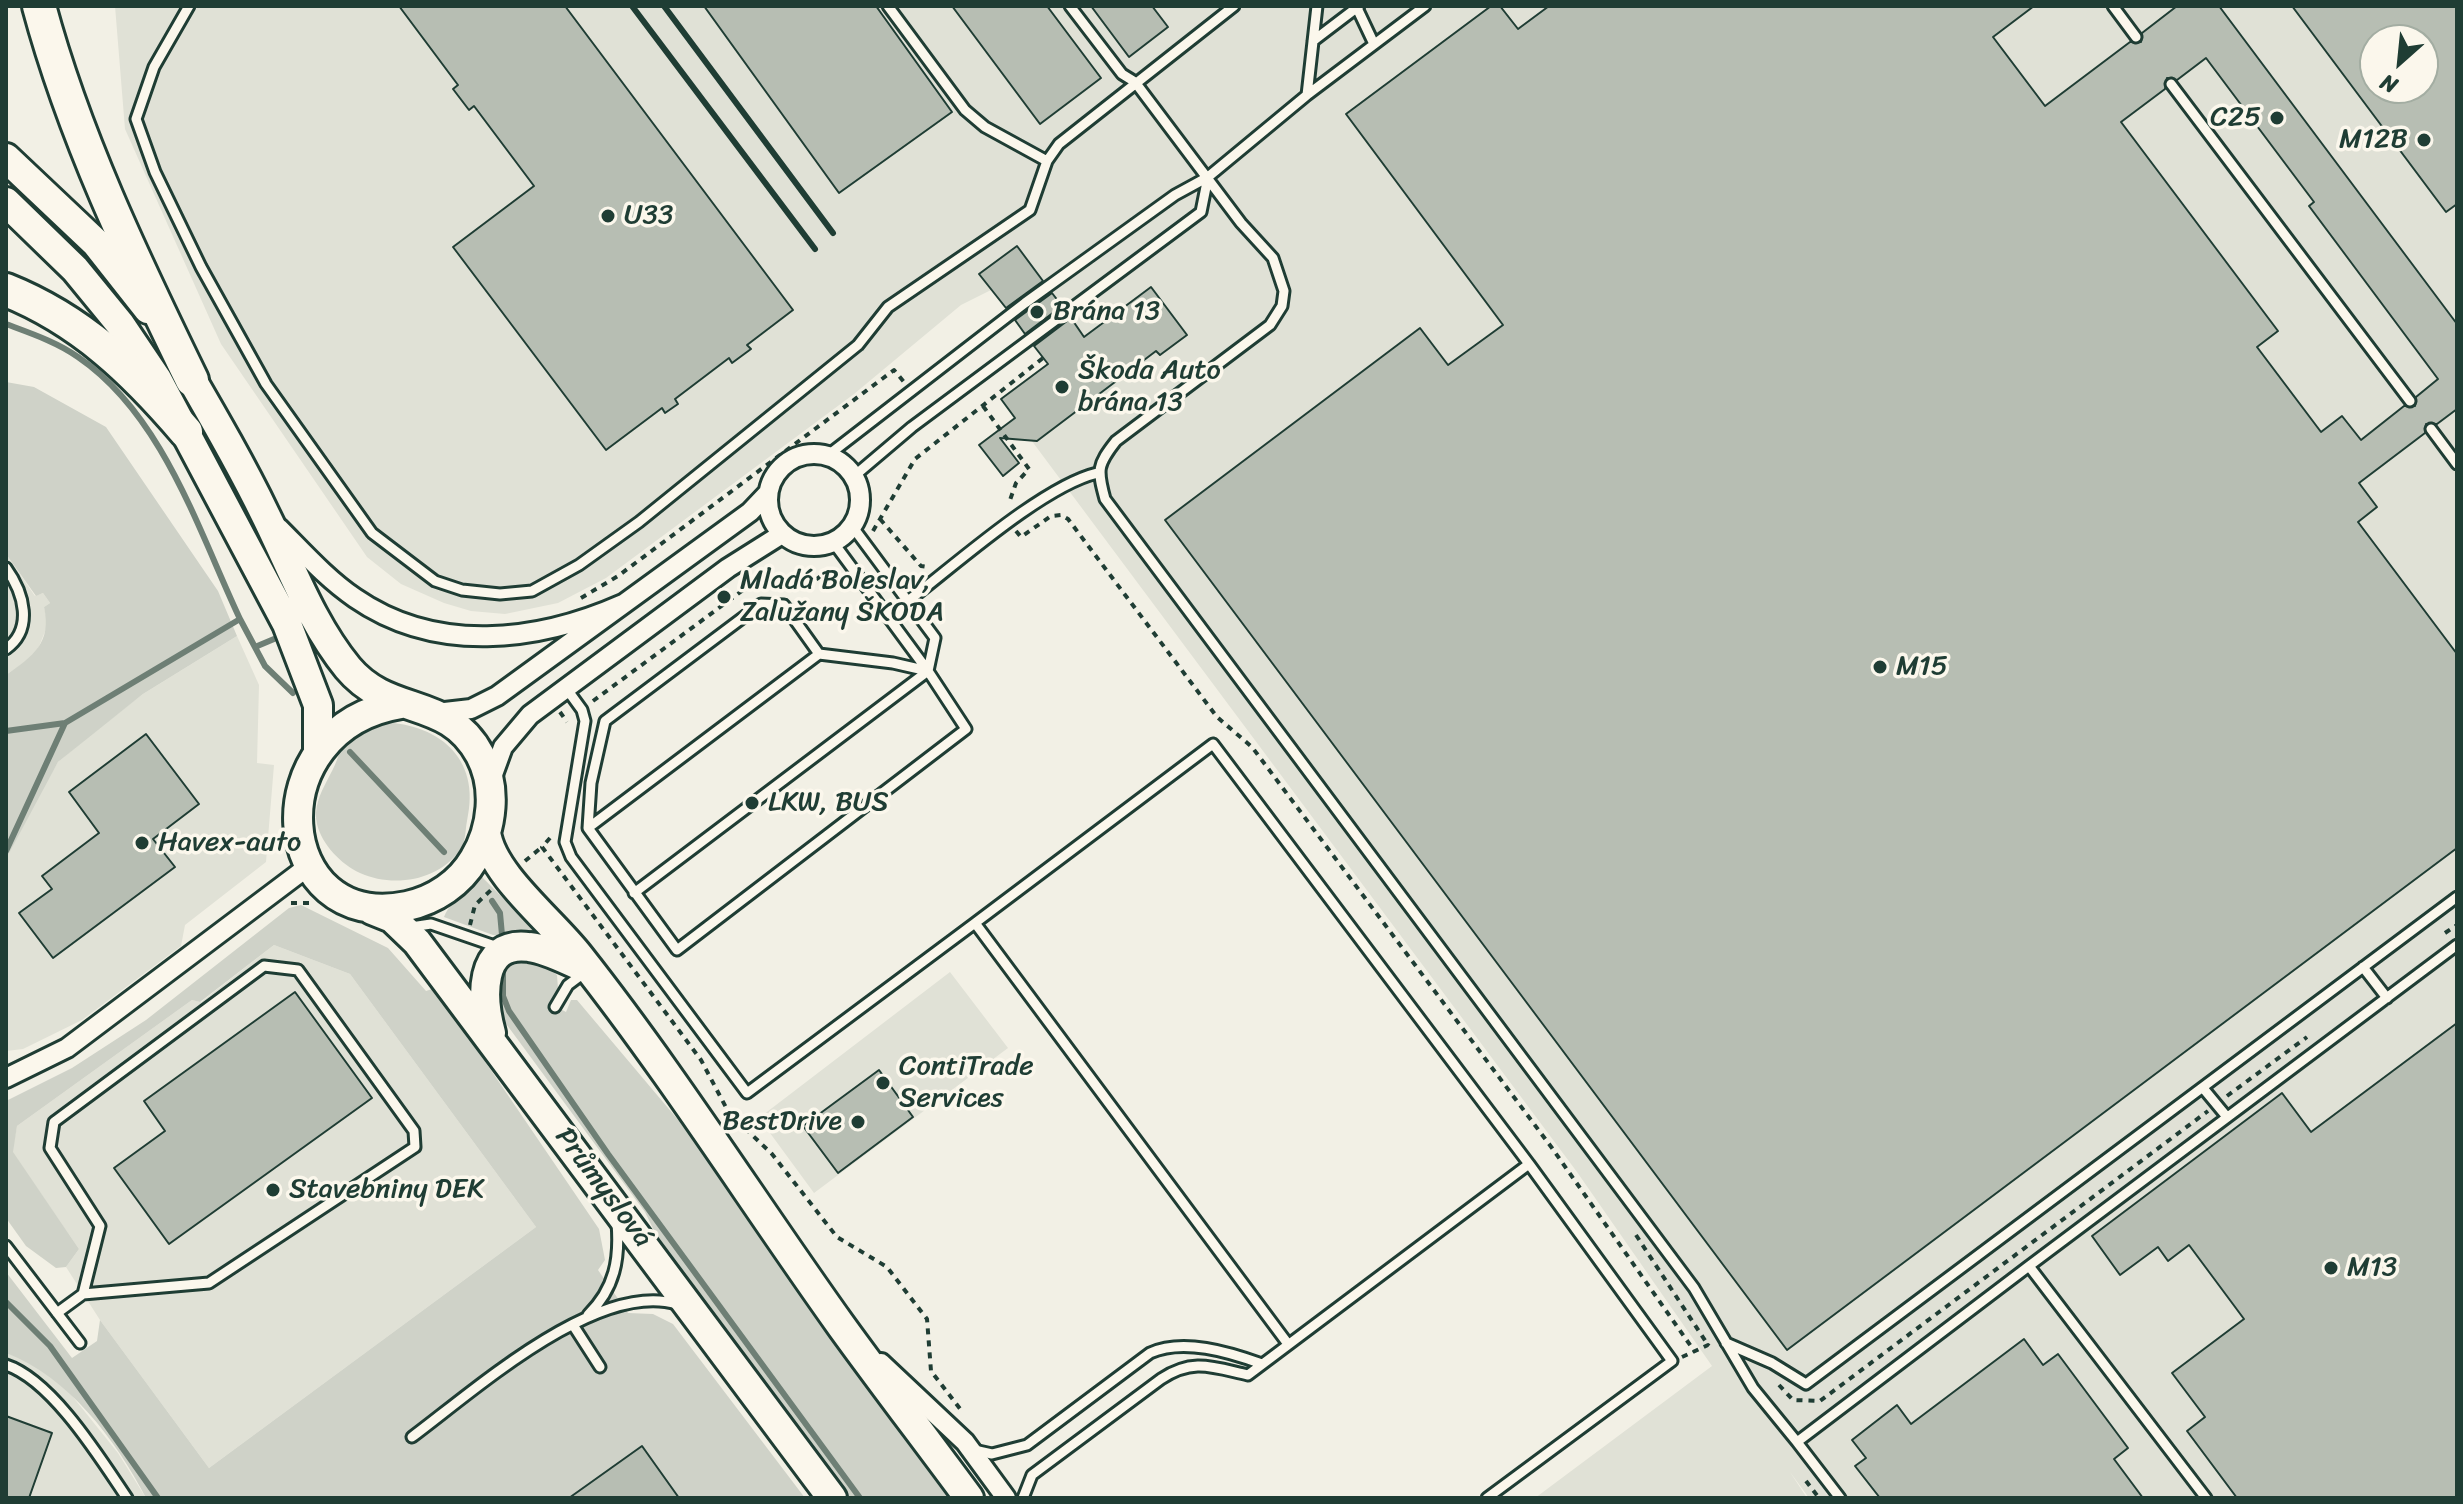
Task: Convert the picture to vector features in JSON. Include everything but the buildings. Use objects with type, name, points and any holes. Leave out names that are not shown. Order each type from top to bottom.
[{"type":"highway","points":[[39,6],[70,104],[130,254],[192,380]]},
{"type":"highway","points":[[6,290],[56,313],[103,346],[148,387],[186,432]]},
{"type":"main road","points":[[6,158],[73,218],[116,266],[158,323],[266,515],[317,623],[342,660],[367,688],[401,704],[436,713],[471,742],[490,782],[486,832],[490,852],[500,869],[545,914],[590,970],[728,1157],[841,1326],[969,1498]]},
{"type":"main road","points":[[6,202],[55,248],[102,301],[137,348],[186,432],[287,624],[318,705],[318,752]]},
{"type":"main road","points":[[401,704],[355,719],[318,752],[302,782],[296,816],[310,865],[329,888],[352,903],[399,907],[428,899],[465,872],[486,832]]},
{"type":"main road","name":"Průmyslová","points":[[352,903],[392,918],[405,928],[501,1051],[832,1498]]},
{"type":"main road","points":[[501,1051],[492,1034],[484,1003],[484,979],[497,957],[526,946],[590,970]]},
{"type":"street","points":[[436,713],[482,706],[750,512],[768,493],[779,469],[789,461],[801,456],[827,456],[837,460],[853,477],[860,502],[852,526],[833,542],[806,546],[782,534],[768,508],[768,493]]},
{"type":"street","points":[[266,515],[353,597],[394,620],[442,635],[467,638],[511,635],[566,624],[623,604]]},
{"type":"street","points":[[490,782],[497,758],[510,736],[530,715],[728,568],[782,534]]},
{"type":"street","points":[[6,1078],[67,1048],[310,865]]},
{"type":"street","points":[[841,1326],[971,1450],[1006,1498]]},
{"type":"lane","points":[[189,6],[154,67],[136,119],[155,172],[201,267],[266,384],[372,533],[435,581],[462,590],[500,594],[532,591],[579,565],[639,522],[858,345],[888,307],[1030,210],[1047,161],[1059,144],[1234,6]]},
{"type":"lane","points":[[888,6],[965,110],[985,127],[1047,161]]},
{"type":"lane","points":[[1070,6],[1122,74],[1135,82],[1241,223],[1273,258],[1284,291],[1282,306],[1270,325],[1116,441],[1104,456],[1097,473],[1105,499],[1694,1288],[1753,1388],[1840,1498]]},
{"type":"lane","points":[[1307,95],[1317,6]]},
{"type":"lane","points":[[827,456],[1025,303],[1175,195],[1208,177],[1307,95],[1425,6]]},
{"type":"lane","points":[[2113,6],[2136,37]]},
{"type":"lane","points":[[1313,41],[1358,7],[1374,44]]},
{"type":"lane","points":[[2171,84],[2410,401]]},
{"type":"lane","points":[[853,477],[912,427],[1201,212],[1208,177]]},
{"type":"lane","points":[[2431,429],[2457,464]]},
{"type":"lane","points":[[908,601],[1061,488],[1080,477],[1097,473]]},
{"type":"lane","points":[[634,893],[928,671],[935,638],[852,526]]},
{"type":"lane","points":[[819,654],[784,605],[761,604],[605,721],[591,783],[588,828],[677,950],[966,729],[928,671],[833,542]]},
{"type":"lane","points":[[6,568],[14,579],[26,616],[17,641],[6,649]]},
{"type":"lane","points":[[588,828],[819,654],[893,663],[928,671]]},
{"type":"lane","points":[[566,688],[582,710],[585,721],[565,842],[571,857],[747,1093],[1213,744],[1529,1164],[1672,1361],[1487,1498]]},
{"type":"lane","points":[[1726,1343],[1772,1363],[1806,1384],[2457,897]]},
{"type":"lane","points":[[975,923],[1288,1344]]},
{"type":"lane","points":[[405,928],[431,924],[492,945]]},
{"type":"lane","points":[[1797,1442],[2457,945]]},
{"type":"lane","points":[[57,1313],[83,1294],[209,1283],[415,1147],[414,1131],[298,970],[264,966],[54,1122],[50,1148],[100,1226],[83,1294]]},
{"type":"lane","points":[[2363,967],[2387,998]]},
{"type":"lane","points":[[555,1007],[568,985],[590,970]]},
{"type":"lane","points":[[2203,1088],[2227,1117]]},
{"type":"lane","points":[[1023,1498],[1032,1475],[1180,1366],[1201,1365],[1248,1375],[1529,1164]]},
{"type":"lane","points":[[586,1318],[598,1305],[614,1275],[619,1244],[616,1206]]},
{"type":"lane","points":[[6,1246],[80,1343]]},
{"type":"lane","points":[[2029,1266],[2206,1498]]},
{"type":"lane","points":[[412,1437],[538,1344],[586,1318],[629,1300],[643,1299],[671,1302],[695,1311]]},
{"type":"lane","points":[[573,1325],[600,1367]]},
{"type":"lane","points":[[971,1450],[992,1454],[1027,1445],[1150,1353],[1166,1346],[1206,1349],[1262,1364]]},
{"type":"lane","points":[[6,1365],[17,1369],[54,1401],[98,1455],[127,1498]]},
{"type":"path","points":[[866,543],[915,459],[1043,358]]},
{"type":"path","points":[[983,405],[1029,469],[1016,483],[1003,512],[1021,537],[1051,516],[1061,515],[1068,519],[1210,707],[1252,747],[1552,1148],[1695,1352]]},
{"type":"path","points":[[880,519],[921,566],[932,567]]},
{"type":"path","points":[[569,734],[567,722],[758,579],[814,581],[845,559]]},
{"type":"path","points":[[552,836],[542,847],[701,1060],[729,1113],[772,1154],[837,1237],[887,1267],[927,1319],[931,1371],[977,1430],[971,1450]]},
{"type":"path","points":[[2434,942],[2457,925]]},
{"type":"path","points":[[1753,1388],[1771,1376],[1793,1400],[1820,1401],[2315,1031]]},
{"type":"path","points":[[1648,1226],[1634,1236],[1708,1345]]},
{"type":"shaded area","points":[[115,6],[2457,6],[2457,1498],[1809,1498],[1790,1472],[1807,1498],[1535,1498],[1712,1366],[1577,1172],[1002,401],[1047,364],[991,290],[961,305],[854,394],[606,578],[558,603],[505,614],[471,611],[444,603],[401,584],[367,557],[221,344],[125,129]]},
{"type":"shaded area","points":[[6,382],[34,387],[106,427],[218,591],[237,636],[143,694],[58,762],[6,859],[6,675],[32,655],[43,639],[44,607],[50,603],[43,593],[36,596],[6,554]]},
{"type":"shaded area","points":[[6,554],[35,596],[43,593],[50,603],[44,607],[48,624],[36,654],[6,675]]},
{"type":"shaded area","name":"Havex-auto","points":[[237,636],[259,685],[257,763],[274,765],[266,862],[185,925],[181,946],[82,1020],[23,1049],[6,1051],[6,859],[44,785],[58,762],[143,694]]},
{"type":"shaded area","points":[[377,722],[418,728],[436,736],[461,762],[468,779],[470,798],[462,847],[440,869],[414,879],[386,880],[360,873],[339,859],[317,824],[318,801],[337,760],[341,737]]},
{"type":"shaded area","points":[[482,877],[544,939],[493,935],[444,917],[447,910]]},
{"type":"shaded area","points":[[301,905],[388,948],[426,991],[435,988],[599,1229],[605,1260],[598,1270],[628,1313],[653,1314],[673,1324],[805,1498],[146,1498],[120,1454],[88,1412],[50,1377],[6,1353],[6,1272],[72,1358],[97,1341],[100,1320],[209,1468],[536,1227],[350,974],[274,945],[200,1002],[192,1000],[17,1126],[13,1152],[79,1249],[66,1267],[56,1268],[26,1246],[6,1218],[6,1101],[72,1068],[146,1020],[289,908]]},
{"type":"shaded area","name":"Stavebniny DEK","points":[[274,945],[350,974],[536,1227],[209,1468],[100,1320],[66,1267],[79,1249],[12,1152],[17,1126],[192,1000],[201,1002]]},
{"type":"shaded area","points":[[525,957],[542,963],[557,975],[558,989],[551,1004],[566,1012],[571,1000],[577,1000],[679,1121],[952,1498],[849,1498],[659,1241],[645,1212],[504,1021],[495,1001],[499,970],[508,961]]},
{"type":"shaded area","name":"ContiTrade Services","points":[[950,972],[1008,1048],[814,1193],[759,1118]]},
{"type":"shaded area","points":[[6,1353],[32,1362],[65,1387],[118,1453],[146,1498],[6,1498]]},
{"type":"waterway","points":[[6,324],[52,342],[78,357],[108,381],[133,410],[175,476],[240,619],[65,723],[6,851]]},
{"type":"waterway","points":[[240,619],[265,666],[293,693]]},
{"type":"waterway","points":[[255,647],[274,639]]},
{"type":"waterway","points":[[6,731],[65,723]]},
{"type":"waterway","points":[[350,752],[444,852]]},
{"type":"waterway","points":[[492,901],[500,913],[502,935]]},
{"type":"waterway","points":[[503,975],[503,996],[509,1011],[608,1154],[860,1498]]},
{"type":"waterway","points":[[6,1302],[50,1346],[158,1498]]},
{"type":"railway","points":[[632,6],[815,249]]},
{"type":"railway","points":[[664,6],[833,233]]},
{"type":"place","name":"C25","points":[[2277,118]]},
{"type":"place","name":"M12B","points":[[2424,140]]},
{"type":"place","name":"U33","points":[[608,216]]},
{"type":"place","name":"Brána 13","points":[[1037,312]]},
{"type":"place","name":"Škoda Auto brána 13","points":[[1062,387]]},
{"type":"place","name":"Mladá Boleslav, Zalužany ŠKODA","points":[[724,597]]},
{"type":"place","name":"M15","points":[[1880,667]]},
{"type":"place","name":"LKW, BUS","points":[[752,803]]},
{"type":"place","name":"Havex-auto","points":[[142,843]]},
{"type":"place","name":"ContiTrade Services","points":[[883,1083]]},
{"type":"place","name":"BestDrive","points":[[858,1122]]},
{"type":"place","name":"Stavebniny DEK","points":[[273,1190]]},
{"type":"place","name":"M13","points":[[2331,1268]]}]
